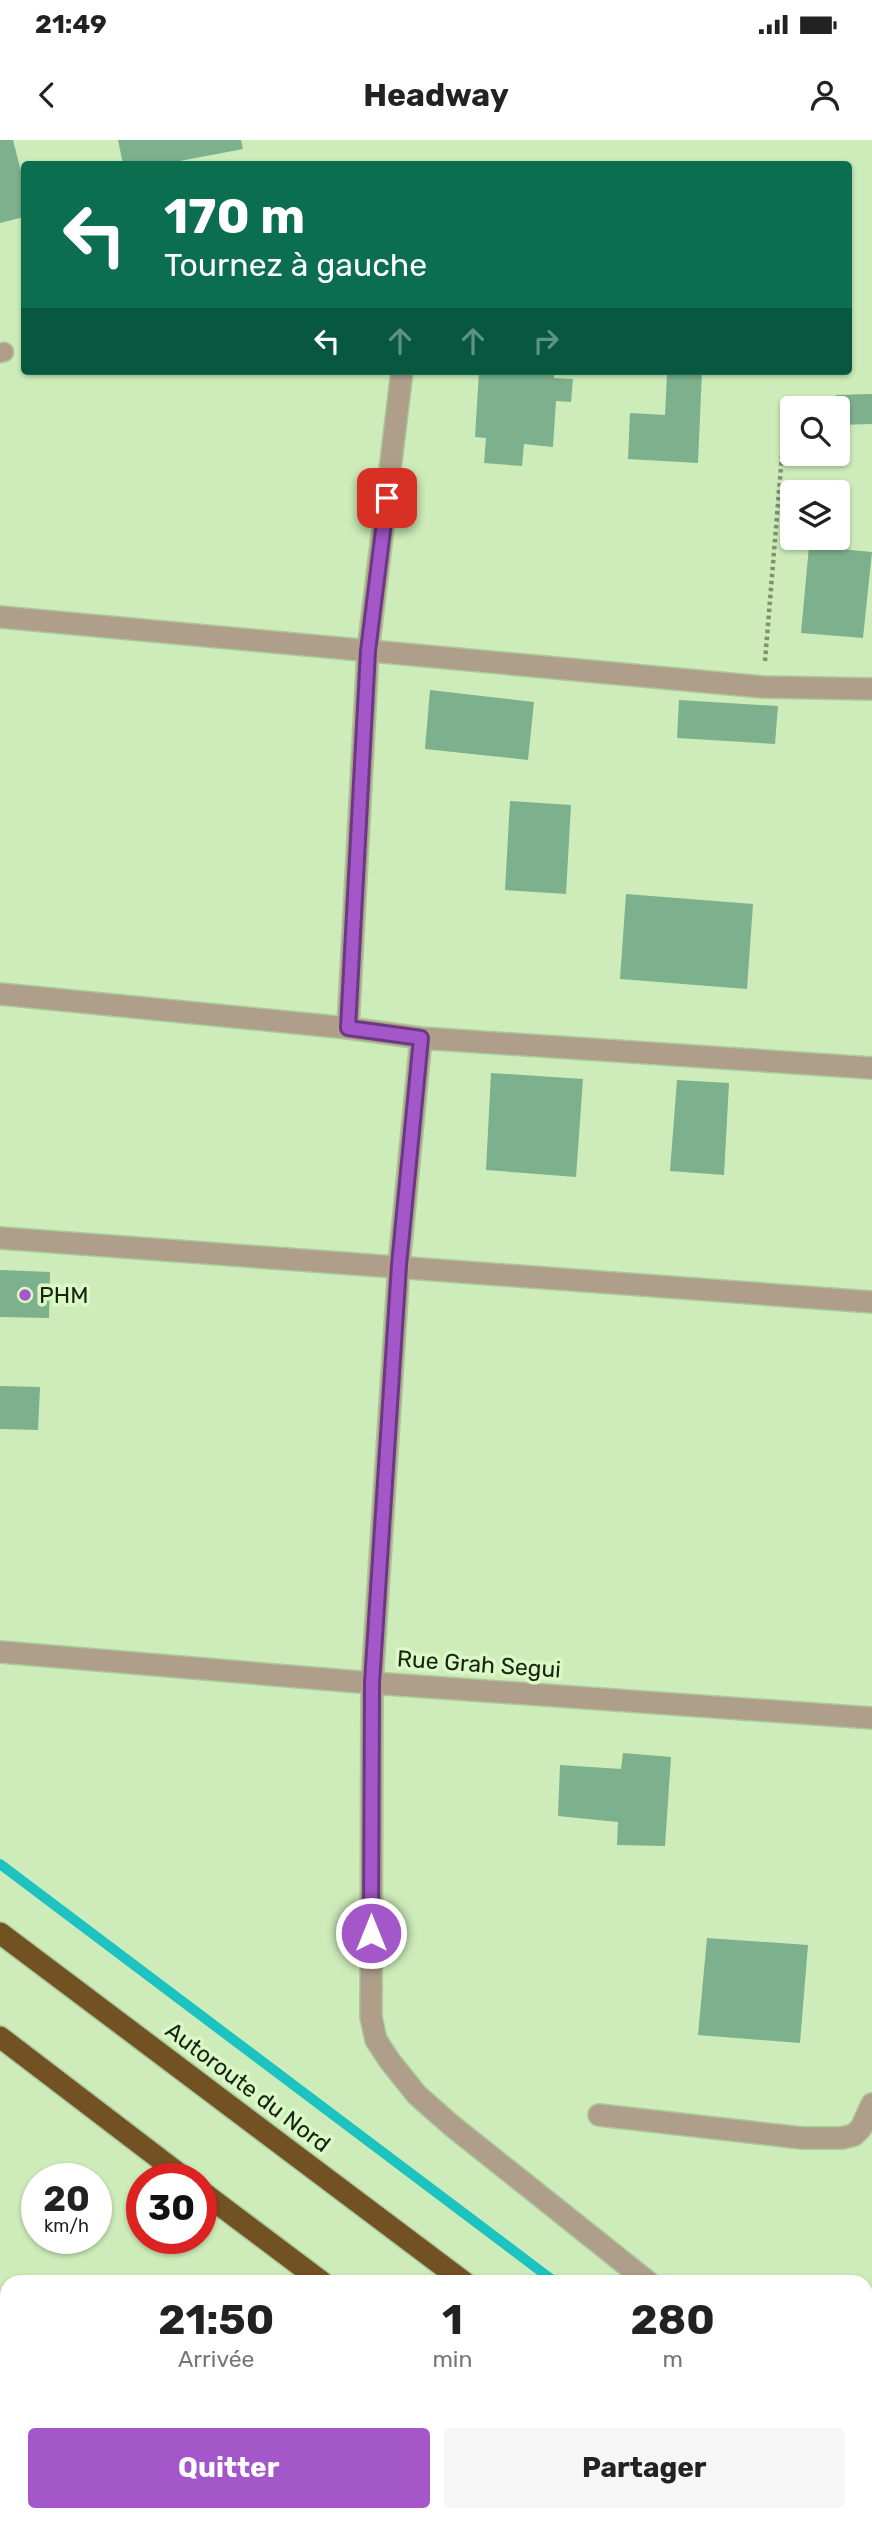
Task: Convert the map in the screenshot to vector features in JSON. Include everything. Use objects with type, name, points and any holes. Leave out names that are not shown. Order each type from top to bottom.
[{"type":"highway","name":"Autoroute du Nord","points":[[0,1933],[455,2275]]},
{"type":"highway","points":[[0,2037],[165,2163]]},
{"type":"highway","points":[[217,2202],[313,2275]]},
{"type":"street","points":[[348,1028],[368,651],[402,375]]},
{"type":"street","points":[[0,617],[763,687],[872,689]]},
{"type":"street","points":[[0,994],[348,1028],[421,1038],[872,1068]]},
{"type":"street","points":[[421,1038],[399,1265],[372,1683],[371,2017],[376,2040],[417,2095],[450,2125],[639,2275]]},
{"type":"street","points":[[0,1238],[872,1301]]},
{"type":"street","name":"Rue Grah Segui","points":[[0,1652],[372,1683],[872,1718]]},
{"type":"street","points":[[599,2115],[802,2138],[842,2138],[854,2135],[861,2128],[872,2104]]},
{"type":"path","points":[[763,687],[781,466]]},
{"type":"building","points":[[0,140],[13,140],[21,171],[21,218],[0,223]]},
{"type":"building","points":[[118,140],[241,140],[243,149],[180,161],[122,161]]},
{"type":"building","points":[[479,375],[554,375],[554,378],[573,379],[571,402],[556,401],[553,447],[524,444],[522,466],[484,463],[486,438],[475,437]]},
{"type":"building","points":[[667,375],[702,375],[698,463],[628,459],[630,413],[665,415]]},
{"type":"building","points":[[872,394],[872,424],[850,425],[850,396],[836,395]]},
{"type":"building","points":[[809,550],[872,552],[863,638],[801,633]]},
{"type":"building","points":[[430,690],[534,702],[528,760],[425,749]]},
{"type":"building","points":[[679,700],[778,706],[775,744],[677,738]]},
{"type":"building","points":[[510,801],[571,805],[566,894],[505,890]]},
{"type":"building","points":[[626,894],[753,904],[747,989],[620,979]]},
{"type":"building","points":[[491,1073],[583,1079],[576,1177],[486,1170]]},
{"type":"building","points":[[677,1080],[729,1083],[724,1175],[670,1171]]},
{"type":"building","name":"PHM","points":[[0,1270],[50,1272],[49,1318],[0,1317]]},
{"type":"building","points":[[0,1386],[40,1387],[38,1430],[0,1429]]},
{"type":"building","points":[[623,1753],[671,1757],[665,1846],[617,1845],[618,1822],[558,1816],[560,1765],[621,1769]]},
{"type":"building","points":[[707,1938],[808,1945],[800,2043],[698,2035]]},
{"type":"waterway","points":[[0,1864],[546,2275]]},
{"type":"place","name":"PHM","points":[[25,1295]]},
{"type":"route","points":[[371,1933],[372,1683],[399,1265],[421,1038],[348,1028],[368,651],[387,498]]}]
